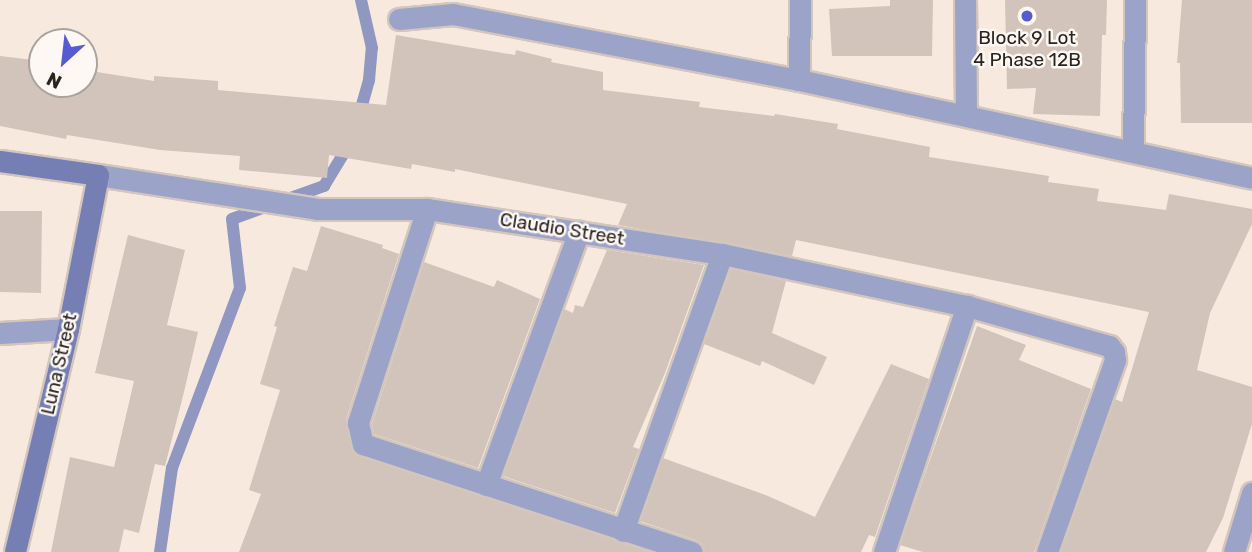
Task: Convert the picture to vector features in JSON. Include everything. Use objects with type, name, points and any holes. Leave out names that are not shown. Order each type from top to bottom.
[{"type":"main road","name":"Claudio Street","points":[[0,161],[98,175]]},
{"type":"main road","name":"Luna Street","points":[[15,552],[68,329],[98,175]]},
{"type":"street","points":[[799,80],[800,0]]},
{"type":"street","points":[[965,0],[966,115]]},
{"type":"street","points":[[1133,150],[1135,0]]},
{"type":"street","points":[[399,19],[458,7],[1133,150],[1252,178]]},
{"type":"street","name":"Claudio Street","points":[[98,175],[241,200],[317,209],[427,209],[722,254],[967,306],[1109,346],[1114,352],[1115,360],[1046,552]]},
{"type":"street","points":[[427,209],[358,423],[358,434],[363,444],[692,552]]},
{"type":"street","points":[[486,485],[579,231]]},
{"type":"street","points":[[623,531],[722,254]]},
{"type":"street","points":[[884,552],[967,306]]},
{"type":"street","points":[[0,333],[68,329]]},
{"type":"street","points":[[1234,552],[1252,493]]},
{"type":"building","points":[[890,0],[933,0],[932,56],[832,56],[829,9],[890,6]]},
{"type":"building","points":[[1005,0],[1107,0],[1106,35],[1102,35],[1100,116],[1033,114],[1036,88],[1007,89]]},
{"type":"building","points":[[1182,0],[1252,0],[1252,123],[1181,123],[1180,63],[1177,63]]},
{"type":"building","points":[[396,35],[515,55],[516,50],[552,59],[551,62],[603,72],[603,90],[700,102],[699,107],[775,114],[838,124],[837,129],[930,147],[929,157],[1049,176],[1048,182],[1099,189],[1097,201],[1166,210],[1169,194],[1252,209],[1252,224],[1210,313],[1197,370],[1252,387],[1252,424],[1223,518],[1206,552],[1061,552],[1115,399],[1122,402],[1149,312],[796,240],[792,256],[618,225],[627,204],[455,169],[455,172],[412,164],[411,169],[329,155],[327,178],[239,170],[240,156],[160,150],[67,135],[66,139],[0,126],[0,56],[28,59],[28,98],[98,98],[98,72],[154,81],[154,76],[218,81],[218,90],[386,105]]},
{"type":"building","points":[[0,211],[42,211],[41,293],[0,292]]},
{"type":"building","points":[[321,226],[383,245],[382,248],[399,254],[346,419],[354,453],[650,552],[239,552],[261,494],[249,490],[280,390],[260,384],[277,327],[274,326],[293,267],[307,271]]},
{"type":"building","points":[[128,235],[185,250],[167,325],[198,332],[184,392],[165,466],[155,464],[139,533],[124,529],[119,552],[51,552],[70,457],[114,467],[134,381],[95,373]]},
{"type":"building","points":[[607,250],[704,265],[665,373],[633,447],[639,449],[615,513],[503,476],[564,309],[573,313],[575,305],[583,307]]},
{"type":"building","points":[[424,262],[494,287],[497,280],[540,299],[478,468],[374,434],[372,424]]},
{"type":"building","points":[[731,269],[786,281],[772,333],[827,357],[814,385],[762,361],[760,366],[704,344]]},
{"type":"building","points":[[977,326],[1026,345],[1019,360],[1091,389],[1034,552],[923,552],[900,545]]},
{"type":"building","points":[[891,364],[929,379],[875,537],[869,535],[861,552],[705,552],[702,544],[696,540],[640,521],[663,458],[768,496],[815,517]]},
{"type":"waterway","points":[[358,119],[369,80],[372,48],[361,0]]},
{"type":"waterway","points":[[160,552],[172,468],[240,288],[232,219],[324,186],[350,143]]},
{"type":"place","name":"Block 9 Lot 4 Phase 12B","points":[[1027,16]]}]
